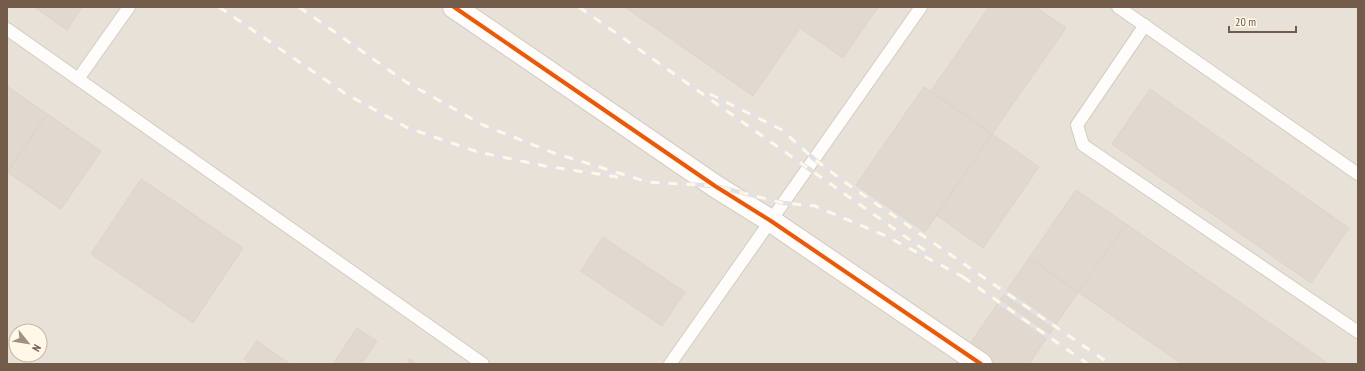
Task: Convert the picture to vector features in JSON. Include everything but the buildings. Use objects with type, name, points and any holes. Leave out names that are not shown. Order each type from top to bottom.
[{"type":"street","points":[[454,7],[715,186],[771,221],[981,364]]},
{"type":"lane","points":[[78,79],[129,7]]},
{"type":"lane","points":[[670,364],[921,7]]},
{"type":"lane","points":[[1118,7],[1358,174]]},
{"type":"lane","points":[[1145,25],[1077,126],[1083,145],[1358,332]]},
{"type":"lane","points":[[7,29],[483,364]]},
{"type":"shaded area","points":[[7,7],[1358,7],[1358,364],[7,364]]},
{"type":"railway","points":[[219,7],[346,94],[408,128],[478,152],[545,166],[618,177]]},
{"type":"railway","points":[[299,7],[406,82],[483,125],[554,153],[648,182],[715,186],[783,203],[815,206],[886,236],[967,279]]},
{"type":"railway","points":[[579,7],[930,254]]},
{"type":"railway","points":[[710,94],[782,130],[814,159],[846,183],[1110,364]]},
{"type":"railway","points":[[963,277],[1088,364]]},
{"type":"cycle path","points":[[454,7],[715,186],[771,221],[981,364]]}]
